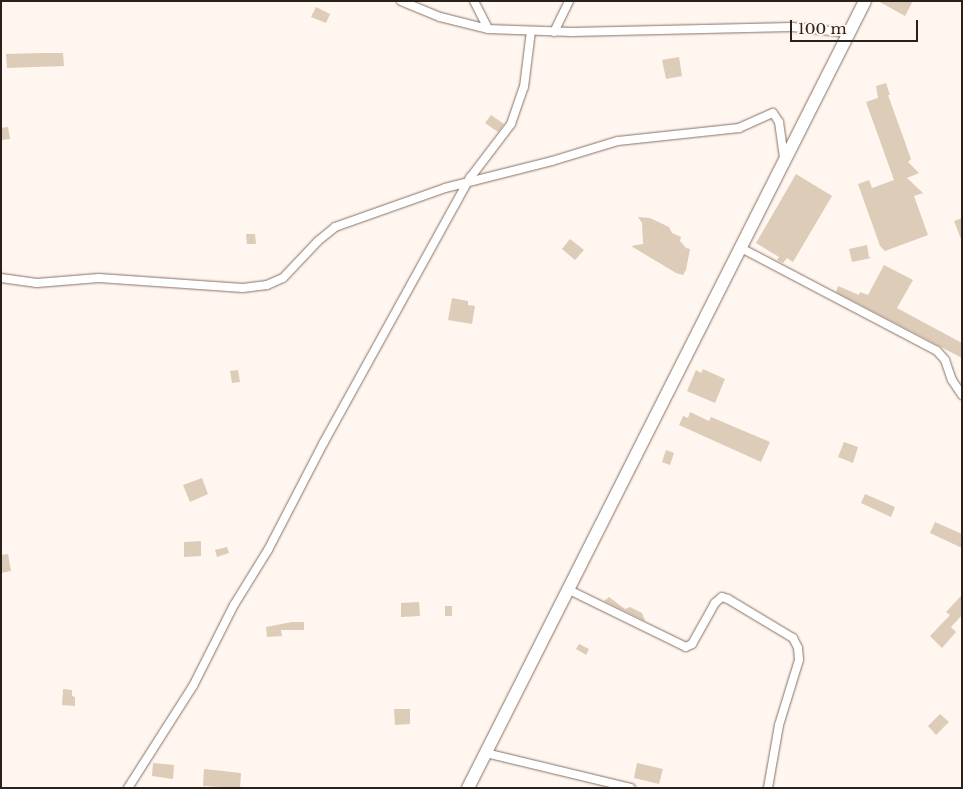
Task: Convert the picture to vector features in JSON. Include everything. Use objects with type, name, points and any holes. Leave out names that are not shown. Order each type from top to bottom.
[{"type":"main road","points":[[468,788],[865,1]]},
{"type":"street","points":[[401,1],[440,18],[488,29],[554,32],[792,27],[850,33]]},
{"type":"street","points":[[474,1],[488,29]]},
{"type":"street","points":[[554,32],[569,1]]},
{"type":"street","points":[[128,788],[192,686],[234,605],[268,550],[324,442],[468,182],[512,124],[518,111],[524,88],[531,31]]},
{"type":"street","points":[[1,278],[37,283],[99,278],[243,288],[267,285],[283,278],[318,241],[335,227],[408,200],[468,182],[552,162],[624,140],[739,128],[770,114],[776,115],[779,122],[785,162]]},
{"type":"street","points":[[741,248],[937,351],[946,360],[952,380],[962,395]]},
{"type":"street","points":[[568,589],[683,646],[692,644],[715,603],[722,597],[793,638],[798,648],[799,660],[780,725],[768,788]]},
{"type":"street","points":[[486,753],[631,788]]},
{"type":"street","points":[[588,788],[589,778]]},
{"type":"building","points":[[878,1],[913,1],[905,16]]},
{"type":"building","points":[[316,7],[330,14],[326,23],[311,17]]},
{"type":"building","points":[[63,53],[64,66],[7,68],[6,54]]},
{"type":"building","points":[[679,57],[682,76],[666,79],[662,60]]},
{"type":"building","points":[[886,83],[890,95],[888,95],[911,159],[908,162],[919,173],[907,178],[923,193],[914,196],[928,235],[885,251],[880,246],[858,184],[869,180],[872,188],[894,180],[866,102],[878,98],[876,86]]},
{"type":"building","points":[[491,115],[504,124],[498,132],[485,123]]},
{"type":"building","points":[[8,127],[10,139],[1,140],[1,128]]},
{"type":"building","points":[[796,174],[832,196],[793,262],[787,258],[783,263],[777,260],[779,257],[756,243]]},
{"type":"building","points":[[638,217],[650,218],[669,227],[672,233],[681,237],[680,241],[686,248],[690,249],[686,270],[683,275],[676,273],[631,246],[643,244],[642,223]]},
{"type":"building","points":[[962,218],[962,239],[961,239],[954,221]]},
{"type":"building","points":[[246,234],[255,234],[256,244],[247,244]]},
{"type":"building","points":[[570,239],[584,250],[575,260],[562,249]]},
{"type":"building","points":[[867,245],[869,257],[871,258],[852,262],[849,249]]},
{"type":"building","points":[[884,265],[913,280],[897,308],[962,343],[962,358],[836,292],[838,286],[859,295],[860,292],[868,295]]},
{"type":"building","points":[[452,298],[468,301],[468,305],[475,306],[472,324],[448,320]]},
{"type":"building","points":[[703,369],[725,379],[715,403],[687,391],[696,370],[701,373]]},
{"type":"building","points":[[238,370],[240,382],[232,383],[230,371]]},
{"type":"building","points":[[690,412],[709,421],[711,417],[770,442],[761,462],[679,425],[683,416],[688,418]]},
{"type":"building","points":[[844,442],[858,447],[853,463],[838,457]]},
{"type":"building","points":[[666,450],[674,453],[670,465],[662,462]]},
{"type":"building","points":[[202,478],[208,494],[190,502],[183,485]]},
{"type":"building","points":[[865,494],[895,507],[891,517],[861,503]]},
{"type":"building","points":[[935,522],[962,534],[962,548],[930,533]]},
{"type":"building","points":[[201,541],[201,556],[184,557],[184,542]]},
{"type":"building","points":[[227,547],[229,553],[217,557],[215,550]]},
{"type":"building","points":[[8,554],[11,571],[1,573],[1,555]]},
{"type":"building","points":[[962,595],[962,615],[951,627],[956,632],[942,648],[930,636],[950,615],[946,612]]},
{"type":"building","points":[[609,597],[625,609],[630,607],[642,613],[645,621],[604,601]]},
{"type":"building","points":[[419,602],[420,616],[401,617],[401,603]]},
{"type":"building","points":[[445,606],[452,606],[452,616],[445,616]]},
{"type":"building","points":[[292,622],[304,622],[304,630],[281,630],[282,636],[267,637],[266,627]]},
{"type":"building","points":[[579,644],[589,649],[586,655],[576,649]]},
{"type":"building","points":[[63,689],[72,690],[72,696],[75,697],[75,706],[62,705]]},
{"type":"building","points":[[394,709],[410,709],[410,724],[395,725]]},
{"type":"building","points":[[940,714],[949,722],[936,735],[928,726]]},
{"type":"building","points":[[153,763],[174,765],[173,779],[152,776]]},
{"type":"building","points":[[637,763],[663,769],[659,784],[634,778]]},
{"type":"building","points":[[204,769],[241,773],[240,788],[203,786]]}]
